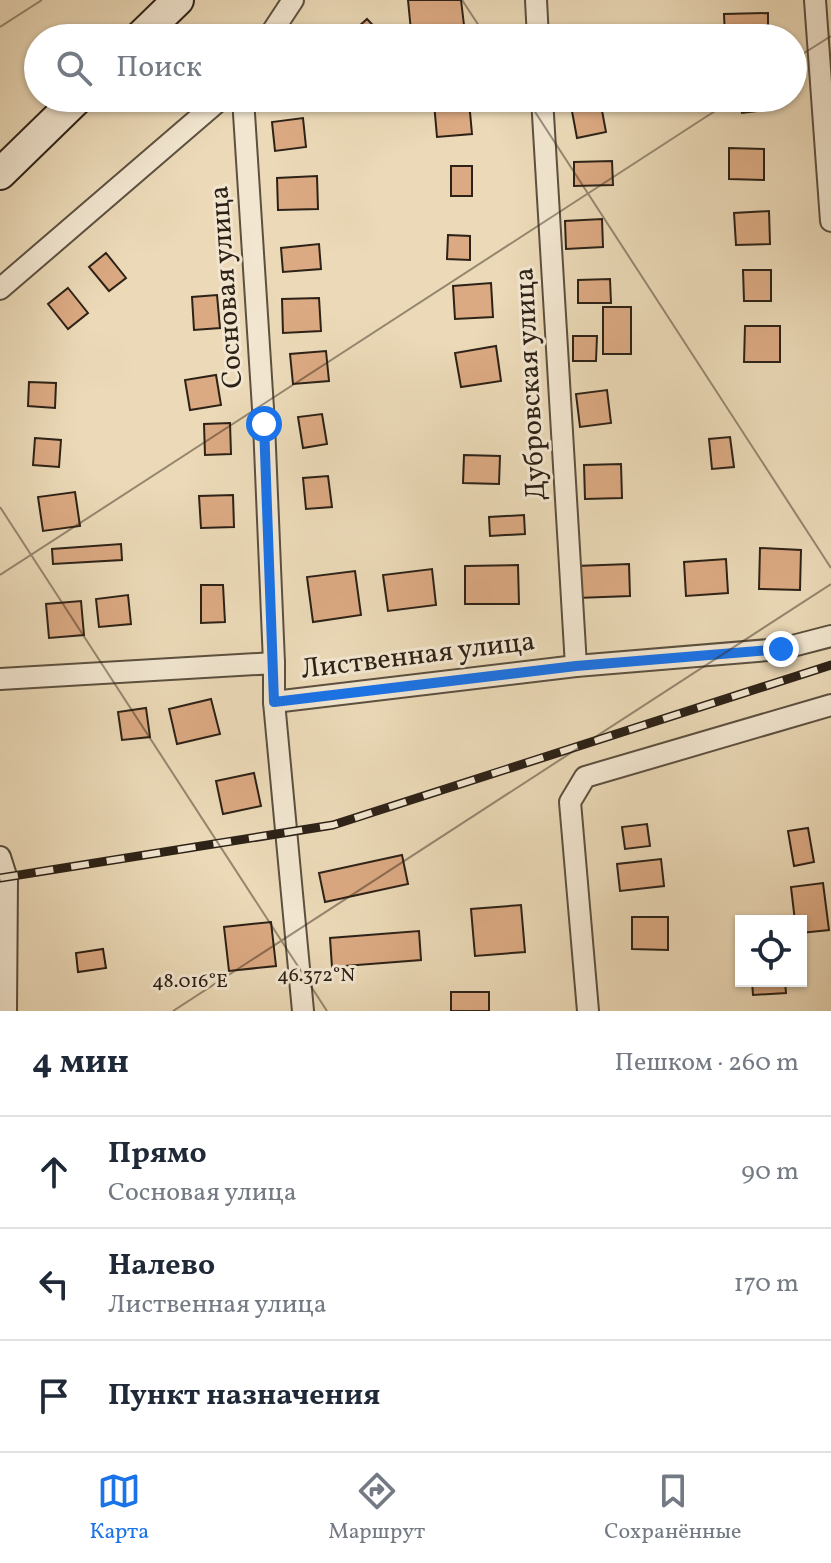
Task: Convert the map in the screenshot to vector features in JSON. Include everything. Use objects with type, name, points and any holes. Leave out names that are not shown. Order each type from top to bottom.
[{"type":"main road","points":[[153,24],[178,0]]},
{"type":"main road","points":[[0,174],[64,112]]},
{"type":"street","points":[[277,24],[293,0]]},
{"type":"street","points":[[536,0],[537,24]]},
{"type":"street","points":[[815,0],[831,221]]},
{"type":"street","points":[[0,289],[206,112]]},
{"type":"street","name":"Сосновая улица","points":[[244,112],[264,424],[274,663]]},
{"type":"street","name":"Дубровская улица","points":[[543,112],[576,666]]},
{"type":"street","name":"Лиственная улица","points":[[0,679],[274,663],[274,702],[576,666],[781,649],[831,636]]},
{"type":"street","points":[[274,702],[303,1011]]},
{"type":"street","points":[[588,1011],[570,802],[585,777],[831,705]]},
{"type":"street","points":[[0,857],[7,879],[6,1011]]},
{"type":"building","points":[[408,0],[461,0],[464,24],[410,24]]},
{"type":"building","points":[[768,13],[768,24],[724,24],[724,14]]},
{"type":"building","points":[[435,112],[470,112],[472,134],[437,137]]},
{"type":"building","points":[[572,112],[602,112],[606,132],[577,138]]},
{"type":"building","points":[[303,118],[306,147],[275,151],[272,122]]},
{"type":"building","points":[[729,148],[764,149],[764,180],[729,179]]},
{"type":"building","points":[[612,161],[613,185],[574,186],[574,162]]},
{"type":"building","points":[[451,166],[472,166],[472,196],[451,196]]},
{"type":"building","points":[[317,176],[318,209],[278,210],[277,178]]},
{"type":"building","points":[[769,211],[770,244],[736,245],[734,213]]},
{"type":"building","points":[[602,219],[603,247],[566,249],[565,221]]},
{"type":"building","points":[[448,235],[470,236],[470,260],[447,259]]},
{"type":"building","points":[[319,244],[321,269],[283,272],[281,248]]},
{"type":"building","points":[[106,253],[126,278],[109,291],[89,267]]},
{"type":"building","points":[[743,270],[771,270],[771,301],[744,301]]},
{"type":"building","points":[[610,279],[611,303],[578,303],[578,280]]},
{"type":"building","points":[[491,283],[493,317],[455,319],[453,286]]},
{"type":"building","points":[[68,288],[88,313],[68,329],[48,304]]},
{"type":"building","points":[[217,295],[220,328],[194,330],[192,297]]},
{"type":"building","points":[[319,298],[321,331],[283,333],[282,299]]},
{"type":"building","points":[[603,307],[631,307],[631,354],[603,354]]},
{"type":"building","points":[[745,326],[780,326],[780,362],[744,362]]},
{"type":"building","points":[[573,336],[597,336],[596,361],[573,361]]},
{"type":"building","points":[[496,346],[501,381],[461,387],[455,353]]},
{"type":"building","points":[[326,351],[329,381],[293,384],[290,354]]},
{"type":"building","points":[[216,375],[221,405],[190,410],[185,380]]},
{"type":"building","points":[[29,382],[56,383],[55,408],[28,406]]},
{"type":"building","points":[[607,390],[611,423],[580,427],[576,394]]},
{"type":"building","points":[[322,414],[327,444],[303,448],[298,417]]},
{"type":"building","points":[[230,423],[231,454],[205,455],[204,424]]},
{"type":"building","points":[[730,437],[734,467],[712,469],[709,439]]},
{"type":"building","points":[[35,438],[61,440],[59,467],[33,465]]},
{"type":"building","points":[[464,455],[500,456],[499,484],[463,483]]},
{"type":"building","points":[[621,464],[622,498],[585,499],[584,465]]},
{"type":"building","points":[[328,476],[332,507],[306,509],[303,478]]},
{"type":"building","points":[[75,492],[80,526],[43,531],[38,497]]},
{"type":"building","points":[[233,495],[234,527],[201,528],[199,496]]},
{"type":"building","points":[[524,515],[525,534],[490,536],[489,517]]},
{"type":"building","points":[[121,544],[122,560],[53,564],[52,549]]},
{"type":"building","points":[[760,548],[801,550],[800,590],[759,589]]},
{"type":"building","points":[[726,559],[728,593],[686,596],[684,562]]},
{"type":"building","points":[[629,564],[630,596],[577,598],[576,566]]},
{"type":"building","points":[[518,565],[519,604],[465,604],[465,566]]},
{"type":"building","points":[[432,569],[436,605],[388,611],[383,575]]},
{"type":"building","points":[[355,571],[361,615],[313,622],[307,577]]},
{"type":"building","points":[[201,585],[223,585],[225,622],[201,623]]},
{"type":"building","points":[[128,595],[131,624],[99,627],[96,599]]},
{"type":"building","points":[[81,601],[84,635],[49,638],[46,604]]},
{"type":"building","points":[[211,699],[220,734],[177,744],[169,709]]},
{"type":"building","points":[[146,708],[150,737],[122,740],[118,712]]},
{"type":"building","points":[[254,773],[261,806],[223,814],[216,781]]},
{"type":"building","points":[[647,824],[650,846],[625,849],[622,827]]},
{"type":"building","points":[[808,828],[814,862],[794,866],[788,831]]},
{"type":"building","points":[[402,855],[408,884],[325,902],[319,873]]},
{"type":"building","points":[[661,859],[664,886],[620,891],[617,864]]},
{"type":"building","points":[[823,883],[829,930],[807,932],[807,915],[794,915],[791,887]]},
{"type":"building","points":[[521,905],[525,952],[475,956],[471,909]]},
{"type":"building","points":[[632,917],[668,917],[668,950],[632,949]]},
{"type":"building","points":[[271,922],[276,966],[229,971],[224,927]]},
{"type":"building","points":[[419,931],[421,960],[332,967],[330,938]]},
{"type":"building","points":[[103,949],[106,968],[78,972],[76,953]]},
{"type":"building","points":[[752,987],[786,987],[786,993],[753,995]]},
{"type":"building","points":[[451,992],[489,992],[489,1011],[451,1011]]},
{"type":"railway","points":[[0,878],[333,825],[831,665]]},
{"type":"route","points":[[264,424],[274,702],[576,666],[781,649]]}]
